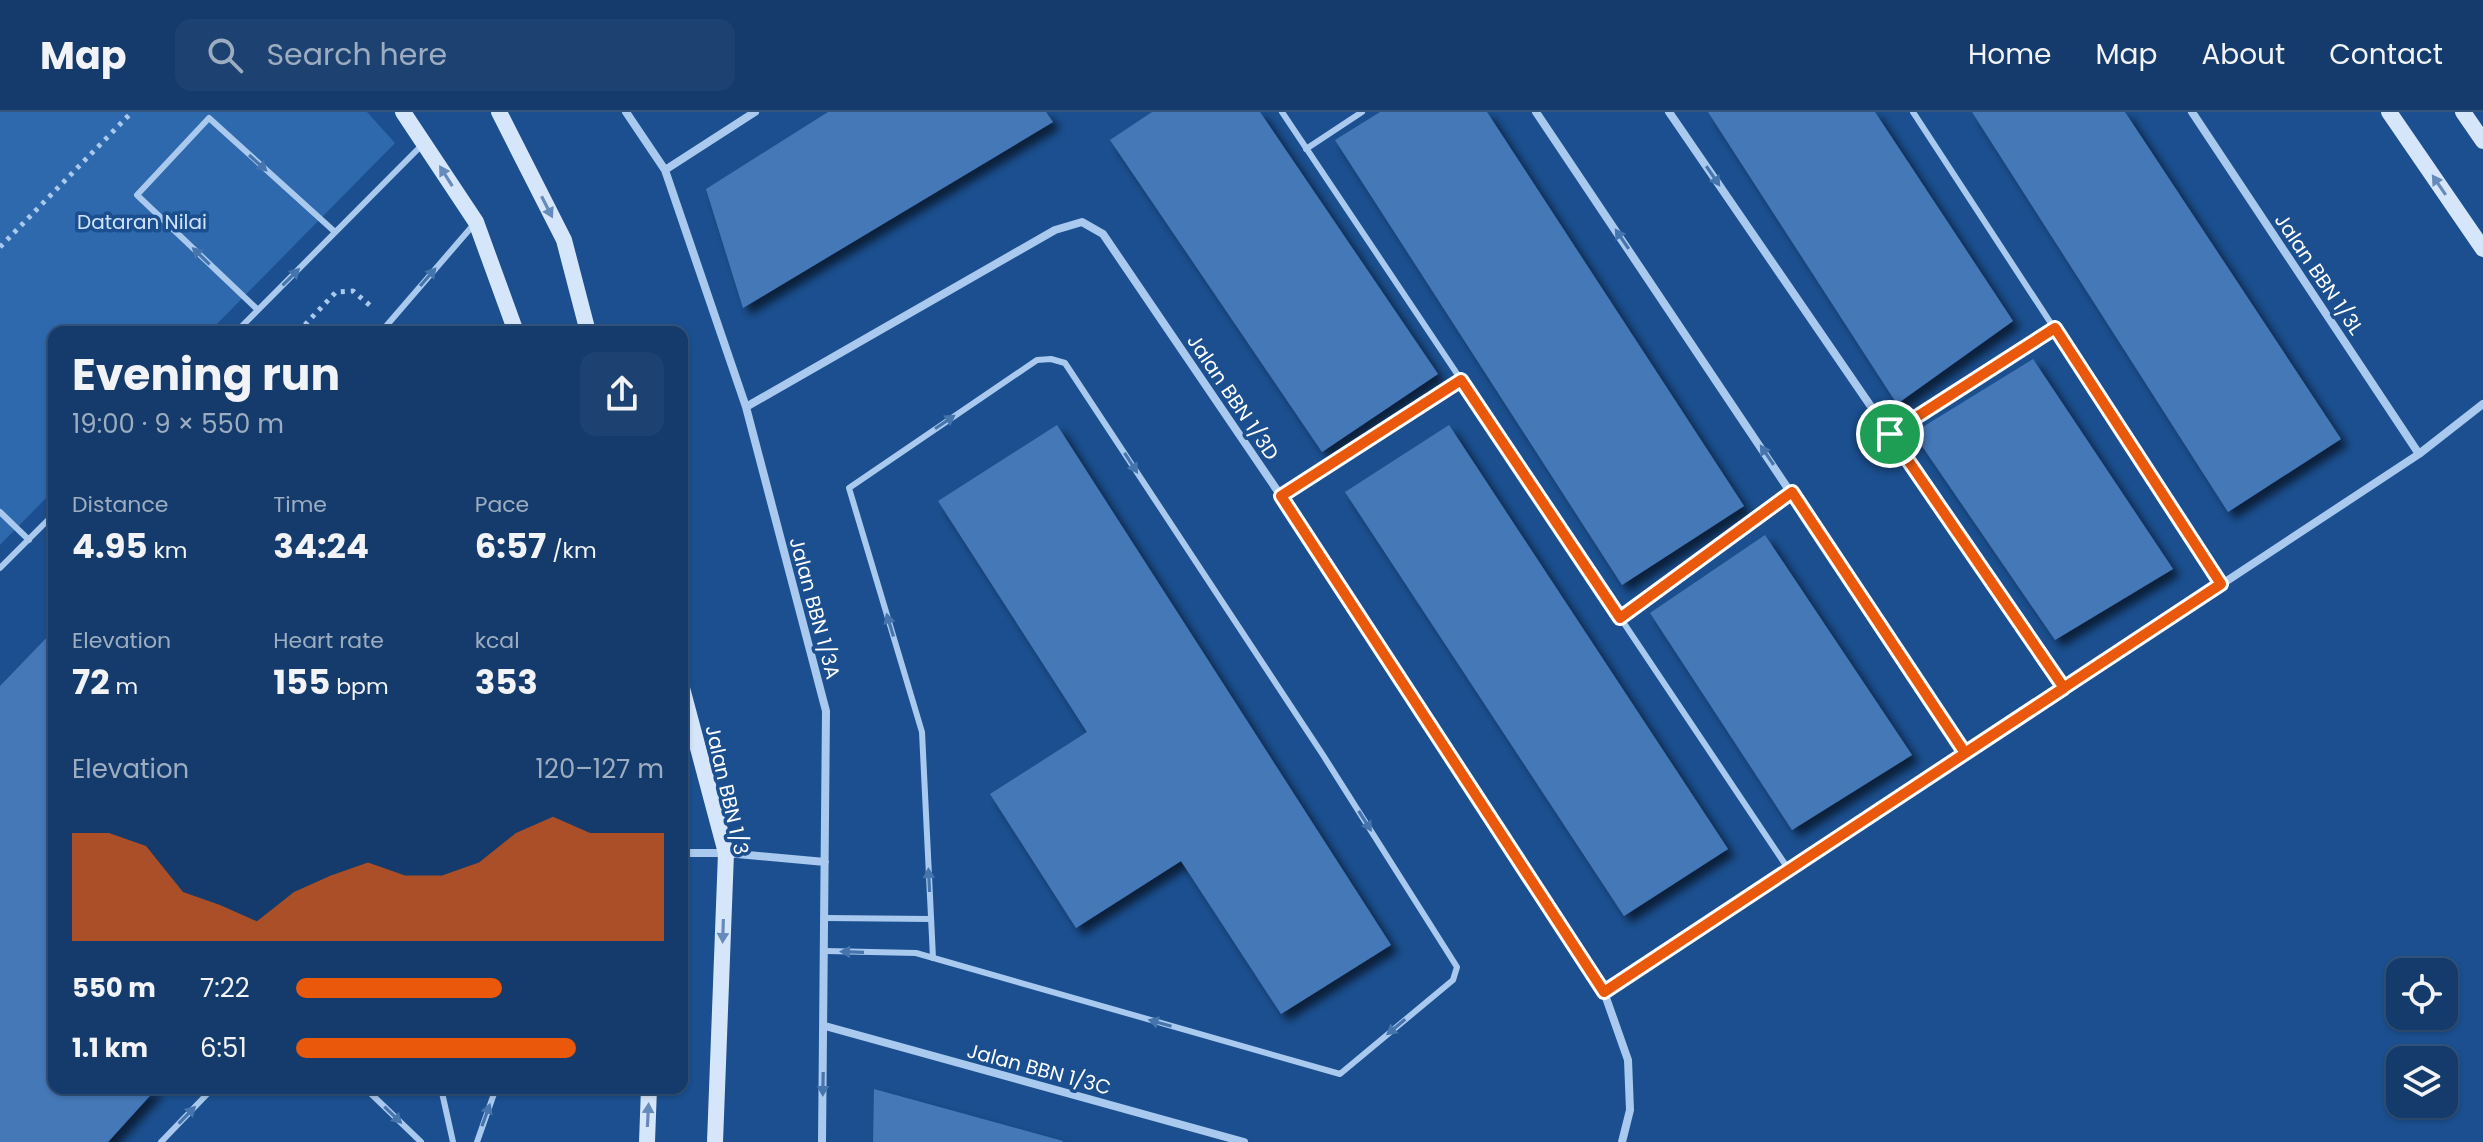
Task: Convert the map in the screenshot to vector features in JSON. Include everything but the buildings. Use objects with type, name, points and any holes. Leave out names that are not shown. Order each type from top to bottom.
[{"type":"street","points":[[403,112],[476,222],[512,326]]},
{"type":"street","points":[[499,112],[564,240],[586,326]]},
{"type":"street","name":"Jalan BBN 1/3A","points":[[626,112],[665,170],[746,407],[826,711],[822,1142]]},
{"type":"street","points":[[665,170],[755,112]]},
{"type":"street","points":[[1536,112],[1965,753]]},
{"type":"street","points":[[1669,112],[2064,688]]},
{"type":"street","name":"Jalan BBN 1/3L","points":[[2192,112],[2419,454]]},
{"type":"street","points":[[2389,112],[2483,249]]},
{"type":"street","points":[[2463,112],[2483,141]]},
{"type":"street","name":"Jalan BBN 1/3D","points":[[746,407],[1055,230],[1082,222],[1103,234],[1281,496],[1604,992],[1628,1060],[1630,1110],[1622,1142]]},
{"type":"street","points":[[1604,992],[2419,454],[2483,404]]},
{"type":"street","name":"Jalan BBN 1/3","points":[[688,710],[726,853],[715,1142]]},
{"type":"street","points":[[688,853],[726,853],[825,862]]},
{"type":"street","name":"Jalan BBN 1/3C","points":[[825,1026],[1244,1142]]},
{"type":"street","points":[[647,1142],[649,1094]]},
{"type":"lane","points":[[1282,112],[1789,870]]},
{"type":"lane","points":[[1306,149],[1362,112]]},
{"type":"lane","points":[[1913,112],[2221,584]]},
{"type":"lane","points":[[258,310],[137,195],[209,118],[335,232]]},
{"type":"lane","points":[[242,326],[425,142]]},
{"type":"lane","points":[[386,326],[476,222]]},
{"type":"lane","points":[[1890,434],[2055,328]]},
{"type":"lane","points":[[826,951],[916,953],[933,958],[1340,1074],[1453,980],[1457,967],[1323,755],[1065,363],[1051,359],[1037,360],[849,488],[922,732],[933,958]]},
{"type":"lane","points":[[1281,496],[1461,380]]},
{"type":"lane","points":[[1620,618],[1792,492]]},
{"type":"lane","points":[[0,512],[29,540]]},
{"type":"lane","points":[[0,568],[48,520]]},
{"type":"lane","points":[[826,918],[931,919]]},
{"type":"lane","points":[[161,1142],[207,1094]]},
{"type":"lane","points":[[371,1094],[421,1142]]},
{"type":"lane","points":[[442,1094],[453,1142]]},
{"type":"lane","points":[[477,1142],[494,1094]]},
{"type":"path","points":[[0,247],[132,112]]},
{"type":"path","points":[[304,326],[336,292],[353,291],[390,322]]},
{"type":"green space","name":"Dataran Nilai","points":[[0,112],[367,112],[395,143],[215,326],[48,326],[48,496],[0,545]]},
{"type":"route","points":[[1890,434],[2055,328],[2221,584],[2064,688],[1965,753],[1792,492],[1620,618],[1461,380],[1281,496],[1604,992],[2064,688],[1890,434]]}]
